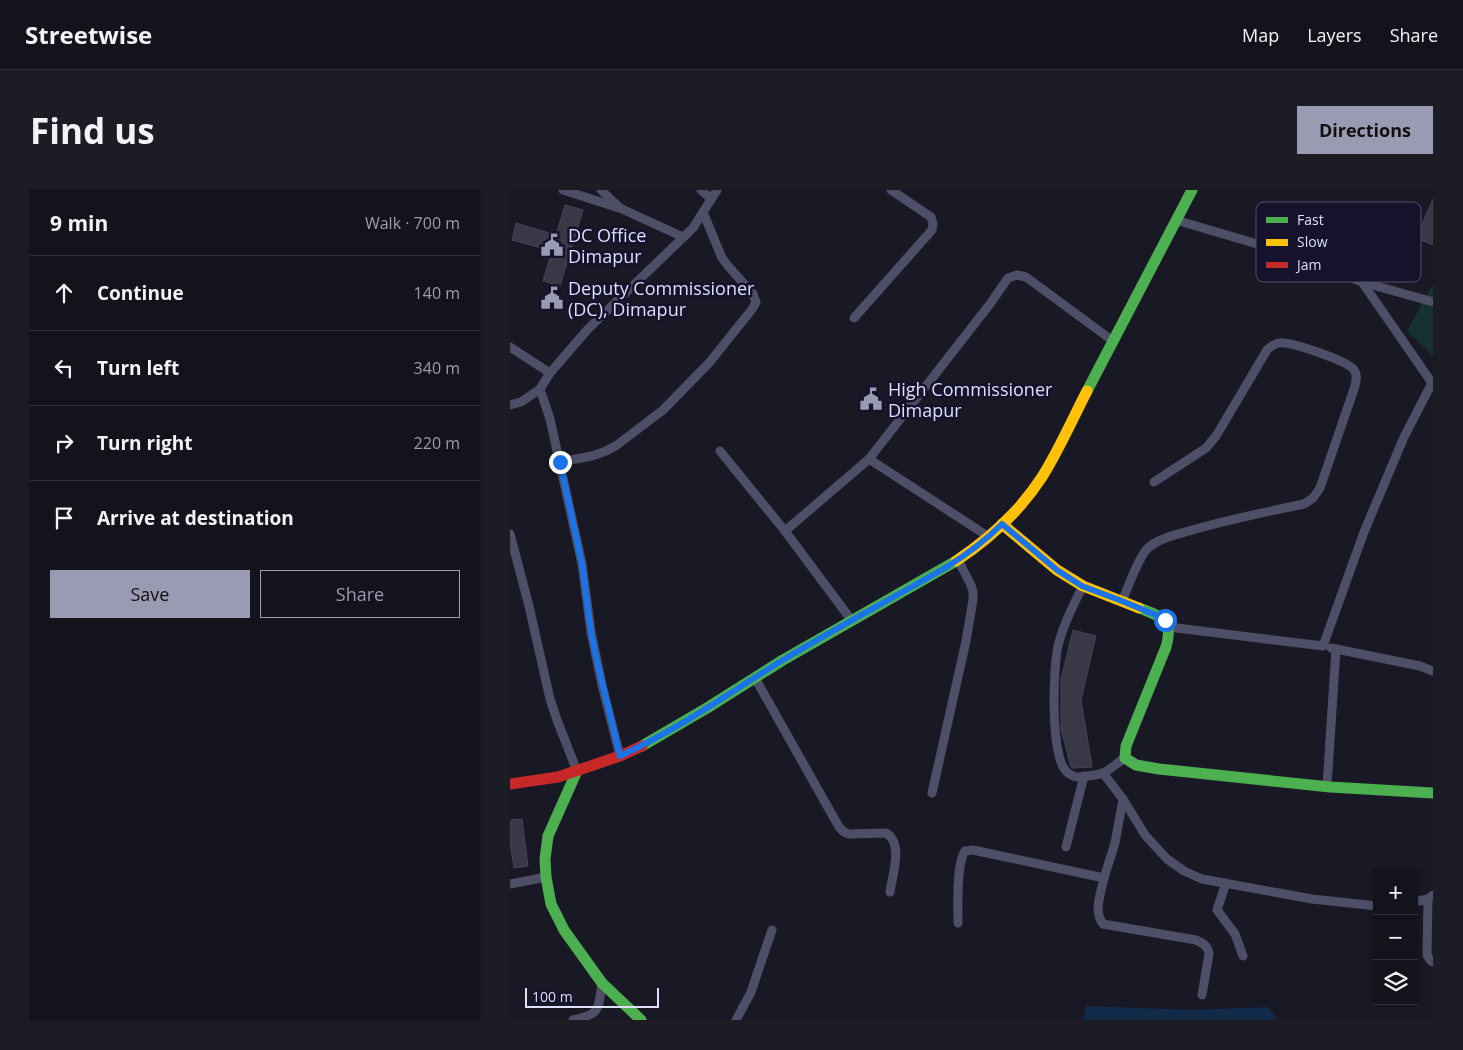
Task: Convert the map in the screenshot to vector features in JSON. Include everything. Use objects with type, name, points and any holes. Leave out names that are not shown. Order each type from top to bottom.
[{"type":"main road","points":[[510,784],[558,777],[620,756],[652,741],[783,660],[958,560],[989,537],[1032,492],[1042,477],[1060,446],[1192,190]]},
{"type":"main road","points":[[1002,524],[1057,570],[1082,586],[1156,615],[1165,620],[1169,627],[1166,647],[1126,746],[1125,758],[1136,765],[1327,786],[1433,793]]},
{"type":"main road","points":[[577,771],[548,836],[545,859],[551,904],[564,930],[602,984],[642,1020]]},
{"type":"street","points":[[563,190],[622,209],[683,237]]},
{"type":"street","points":[[601,190],[622,209]]},
{"type":"street","points":[[701,190],[711,199]]},
{"type":"street","points":[[510,405],[521,402],[540,389],[550,373],[588,329],[693,228],[717,190]]},
{"type":"street","points":[[854,318],[932,230],[931,217],[891,190]]},
{"type":"street","points":[[560,462],[592,456],[606,451],[617,445],[663,410],[709,364],[753,308],[756,302],[753,294],[722,258],[703,212]]},
{"type":"street","points":[[1176,220],[1256,244]]},
{"type":"street","points":[[785,531],[869,459],[990,304],[1008,278],[1026,276],[1114,341]]},
{"type":"street","points":[[1362,282],[1433,302]]},
{"type":"street","points":[[1323,646],[1364,532],[1404,437],[1432,384],[1362,282]]},
{"type":"street","points":[[1122,601],[1146,549],[1157,542],[1228,520],[1304,504],[1313,498],[1320,488],[1355,386],[1356,372],[1344,362],[1295,345],[1283,342],[1273,344],[1267,350],[1216,436],[1206,448],[1154,482]]},
{"type":"street","points":[[510,347],[550,373]]},
{"type":"street","points":[[540,389],[550,419],[560,462],[582,564],[593,642],[620,756]]},
{"type":"street","points":[[720,451],[785,531],[852,621]]},
{"type":"street","points":[[869,459],[989,537]]},
{"type":"street","points":[[510,534],[529,606],[550,699],[577,771]]},
{"type":"street","points":[[932,793],[966,641],[973,600],[971,585],[958,560]]},
{"type":"street","points":[[1082,586],[1065,624],[1058,646],[1054,676],[1055,731],[1061,766],[1067,773],[1075,777],[1084,776],[1103,773],[1125,758]]},
{"type":"street","points":[[1169,627],[1323,646],[1420,666],[1433,671]]},
{"type":"street","points":[[1327,786],[1336,649]]},
{"type":"street","points":[[756,678],[839,827],[849,834],[886,833],[894,841],[896,852],[890,892]]},
{"type":"street","points":[[1103,773],[1123,799],[1145,835],[1167,859],[1184,872],[1202,879],[1312,899],[1373,906]]},
{"type":"street","points":[[1066,847],[1084,776]]},
{"type":"street","points":[[1123,799],[1115,843],[1104,878],[1098,911],[1099,918],[1103,924],[1196,940],[1204,944],[1208,948],[1209,954],[1202,995]]},
{"type":"street","points":[[958,923],[961,856],[965,851],[973,850],[1104,878]]},
{"type":"street","points":[[510,884],[546,877]]},
{"type":"street","points":[[1226,883],[1217,910],[1235,934],[1242,956]]},
{"type":"street","points":[[1418,901],[1430,897],[1427,955],[1433,962]]},
{"type":"street","points":[[736,1020],[751,992],[772,930]]},
{"type":"street","points":[[573,1020],[594,1014],[599,1006],[602,984]]},
{"type":"green space","points":[[1433,284],[1433,356],[1407,331]]},
{"type":"water","points":[[1086,1006],[1193,1010],[1268,1007],[1277,1020],[1083,1020]]},
{"type":"building","points":[[1433,199],[1433,245],[1421,240],[1421,227]]},
{"type":"building","name":"DC Office Dimapur","points":[[565,205],[583,210],[560,286],[543,281],[552,251],[512,240],[516,223],[556,235]]},
{"type":"building","points":[[1073,630],[1096,636],[1081,700],[1092,767],[1072,768],[1061,729],[1061,679]]},
{"type":"building","points":[[522,819],[528,866],[514,868],[510,843],[510,823],[511,820]]},
{"type":"traffic: fast","points":[[1087,391],[1192,190]]},
{"type":"traffic: fast","points":[[642,746],[783,660],[956,561]]},
{"type":"traffic: fast","points":[[1139,608],[1164,620],[1167,625],[1168,638],[1126,746],[1125,758],[1136,765],[1330,787],[1433,793]]},
{"type":"traffic: fast","points":[[577,771],[548,836],[545,859],[551,904],[564,930],[602,983],[641,1020]]},
{"type":"traffic: slow","points":[[956,561],[1003,524],[1024,501],[1042,477],[1087,391]]},
{"type":"traffic: slow","points":[[1002,524],[1057,570],[1083,586],[1139,608]]},
{"type":"traffic: jam","points":[[510,784],[558,777],[620,756],[642,746]]},
{"type":"place","name":"DC Office Dimapur","points":[[552,245]]},
{"type":"place","name":"Deputy Commissioner (DC), Dimapur","points":[[552,298]]},
{"type":"place","name":"High Commissioner Dimapur","points":[[871,399]]},
{"type":"route","points":[[560,462],[582,564],[591,632],[620,756],[645,745],[783,660],[945,568],[989,537],[1002,524],[1057,570],[1082,586],[1165,620]]}]
